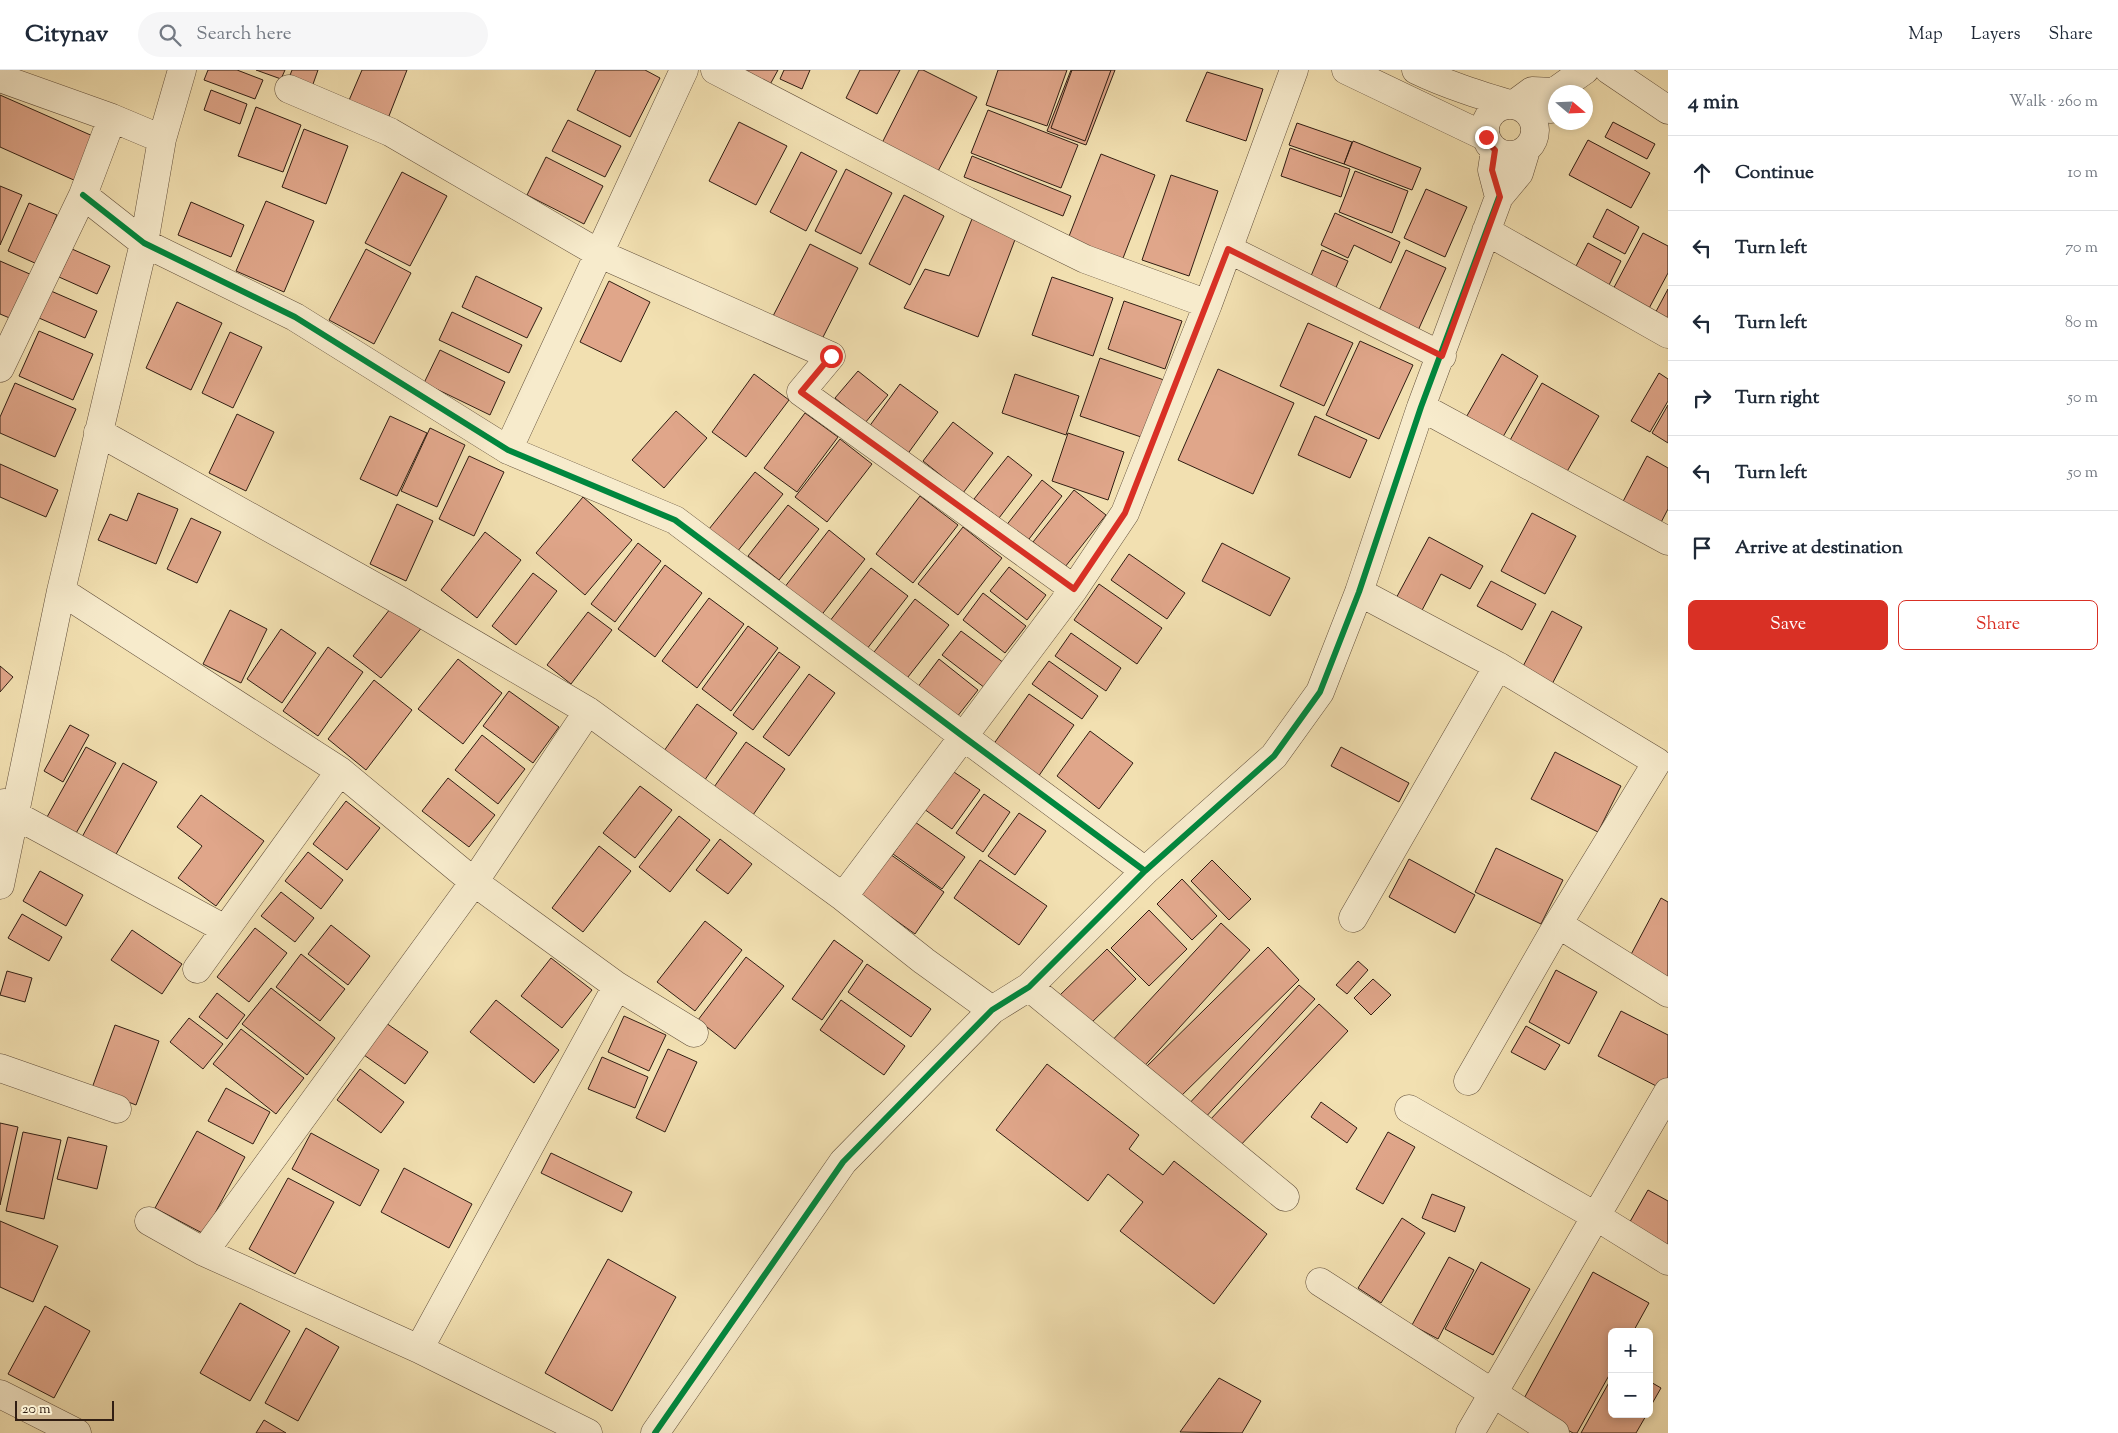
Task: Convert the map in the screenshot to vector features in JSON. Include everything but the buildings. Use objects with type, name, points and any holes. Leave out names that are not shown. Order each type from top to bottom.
[{"type":"street","points":[[0,885],[7,807],[144,243],[162,140],[182,70]]},
{"type":"street","points":[[508,450],[684,70]]},
{"type":"street","points":[[715,70],[1085,259],[1208,304]]},
{"type":"street","points":[[843,897],[1074,589],[1125,513],[1208,304],[1294,70]]},
{"type":"street","points":[[1346,70],[1460,123],[1510,155],[1530,138],[1548,116]]},
{"type":"street","points":[[655,1433],[843,1162],[992,1010],[1029,987],[1145,871],[1274,756],[1320,692],[1359,592],[1421,407],[1442,356],[1486,232],[1500,197],[1519,173],[1530,138],[1528,112],[1513,104],[1479,95],[1432,78],[1416,70]]},
{"type":"street","points":[[1564,85],[1586,70]]},
{"type":"street","points":[[1609,70],[1668,110]]},
{"type":"street","points":[[0,78],[112,118],[162,140]]},
{"type":"street","points":[[289,89],[390,132],[600,254],[831,356],[801,392],[1074,589]]},
{"type":"street","points":[[1500,197],[1492,170],[1491,144],[1485,129],[1490,113],[1504,105],[1513,104],[1532,91],[1548,92]]},
{"type":"street","points":[[0,368],[83,195],[112,118]]},
{"type":"street","points":[[83,195],[144,243],[295,317],[508,450],[675,520],[1145,871]]},
{"type":"street","points":[[1486,232],[1668,334]]},
{"type":"street","points":[[1228,249],[1442,356]]},
{"type":"street","points":[[1421,407],[1668,541]]},
{"type":"street","points":[[98,432],[406,604],[588,710],[843,897],[924,962],[992,1010]]},
{"type":"street","points":[[61,591],[340,771],[474,882],[617,986],[694,1033]]},
{"type":"street","points":[[1359,592],[1664,758],[1558,924],[1468,1081]]},
{"type":"street","points":[[1353,918],[1498,666]]},
{"type":"street","points":[[204,1252],[474,882],[588,710]]},
{"type":"street","points":[[197,969],[340,771]]},
{"type":"street","points":[[7,807],[225,930]]},
{"type":"street","points":[[1558,924],[1668,993]]},
{"type":"street","points":[[419,1349],[617,986]]},
{"type":"street","points":[[1029,987],[1285,1197]]},
{"type":"street","points":[[0,1068],[117,1109]]},
{"type":"street","points":[[1470,1433],[1668,1092]]},
{"type":"street","points":[[1409,1109],[1597,1217],[1668,1261]]},
{"type":"street","points":[[149,1221],[204,1252],[419,1349],[588,1433]]},
{"type":"street","points":[[1320,1282],[1556,1433]]},
{"type":"street","points":[[0,1394],[77,1433]]},
{"type":"cycle path","points":[[83,195],[144,243],[295,317],[508,450],[675,520],[1145,871]]},
{"type":"cycle path","points":[[655,1433],[843,1162],[992,1010],[1029,987],[1145,871],[1274,756],[1320,692],[1359,592],[1421,407],[1499,197]]},
{"type":"route","points":[[831,356],[801,392],[1074,589],[1125,513],[1228,249],[1442,356],[1500,197],[1492,170],[1495,150],[1489,144],[1486,137]]}]
